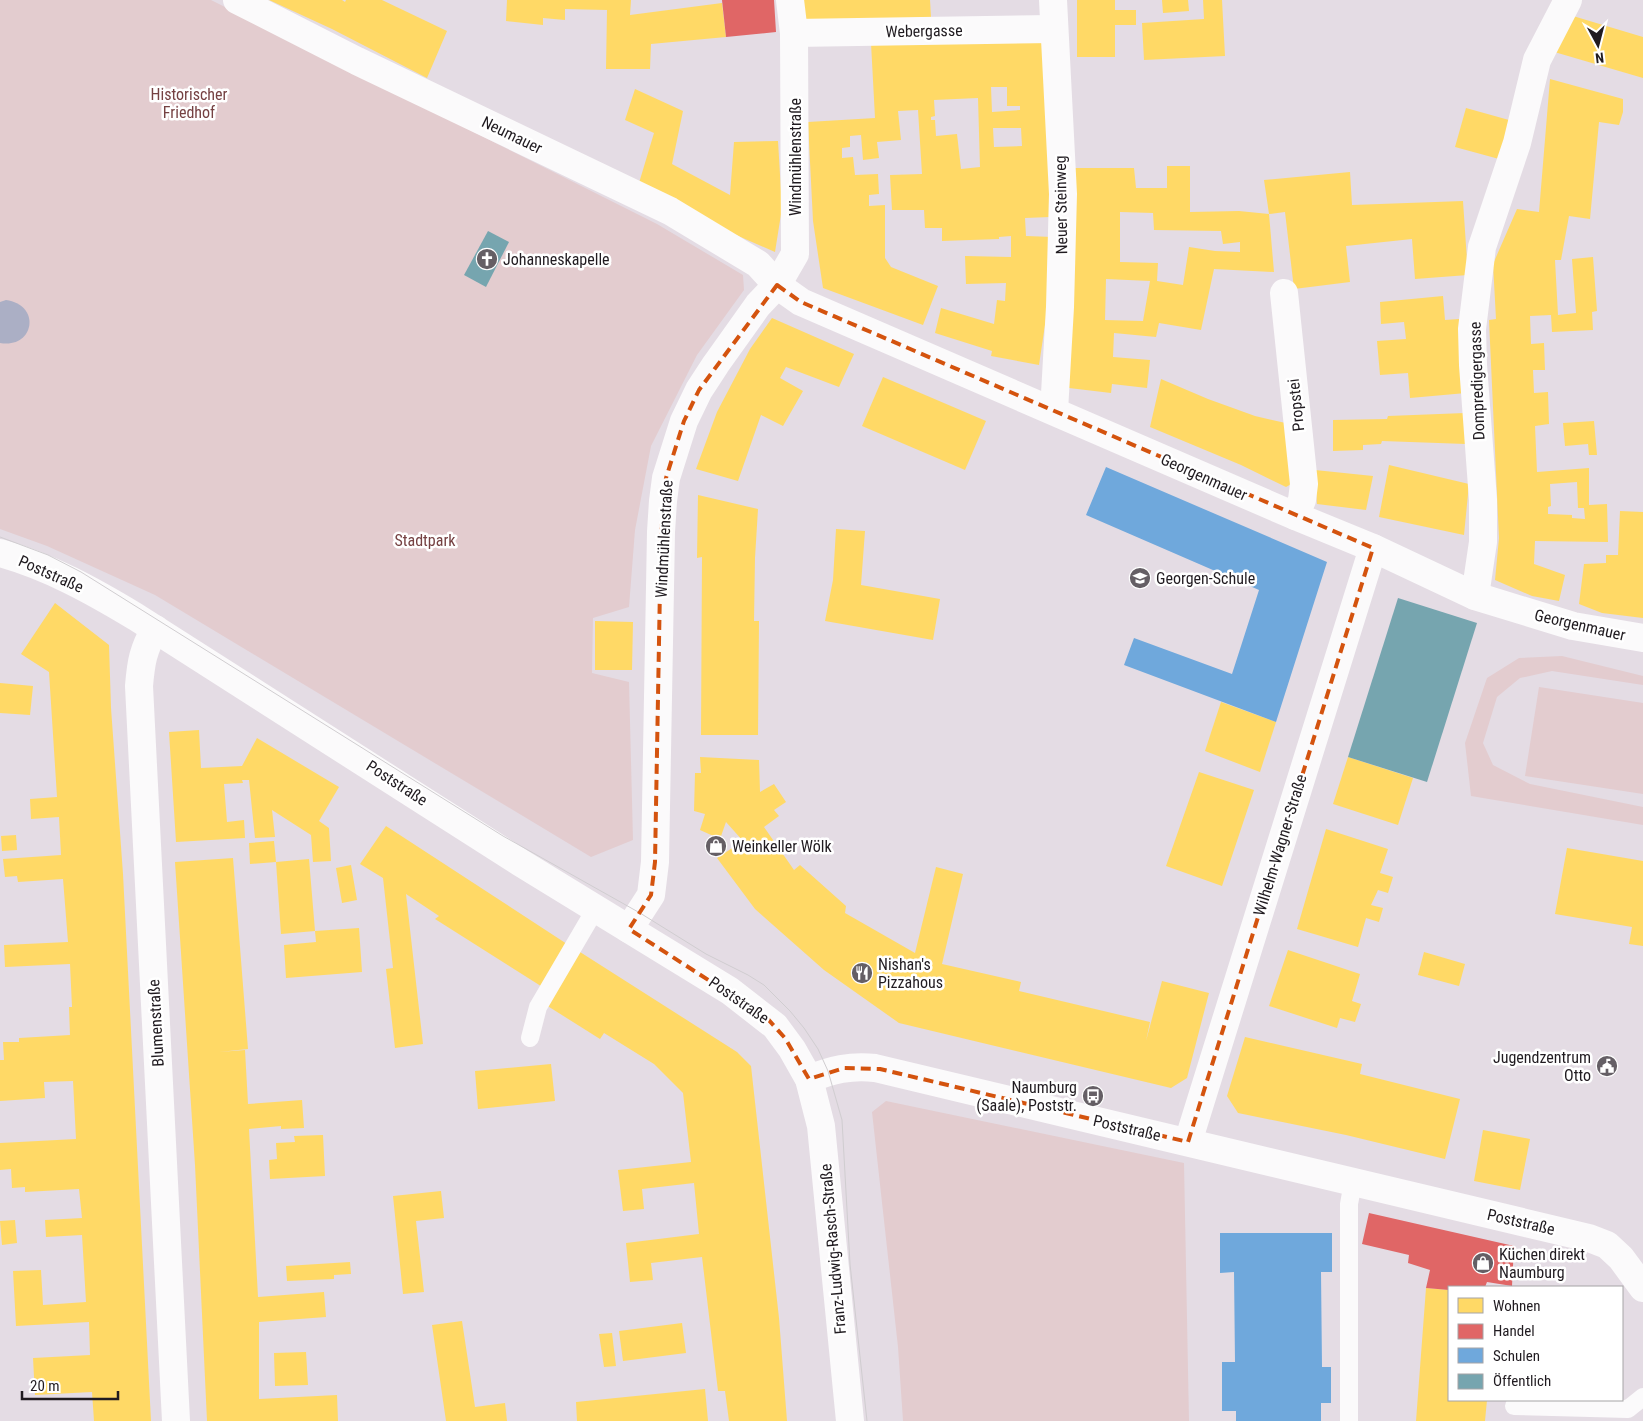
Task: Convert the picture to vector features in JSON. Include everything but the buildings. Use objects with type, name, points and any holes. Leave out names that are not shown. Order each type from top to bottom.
[{"type":"street","name":"Neumauer","points":[[237,0],[357,61],[670,211],[758,264],[777,284]]},
{"type":"street","name":"Windmühlenstraße","points":[[629,929],[651,895],[656,862],[661,532],[666,478],[684,421],[699,390],[735,336],[758,305],[777,284],[795,254],[794,33],[790,0]]},
{"type":"street","name":"Neuer Steinweg","points":[[1053,0],[1062,194],[1060,307],[1054,411]]},
{"type":"street","name":"Dompredigergasse","points":[[1475,596],[1483,542],[1483,508],[1472,329],[1482,247],[1517,143],[1538,60],[1568,0]]},
{"type":"street","name":"Webergasse","points":[[794,33],[1053,29]]},
{"type":"street","name":"Georgenmauer","points":[[777,284],[801,302],[1294,516],[1373,548],[1475,596],[1573,626],[1643,638]]},
{"type":"street","name":"Propstei","points":[[1284,293],[1304,484],[1302,500],[1294,516]]},
{"type":"street","name":"Wilhelm-Wagner-Straße","points":[[1188,1142],[1373,548]]},
{"type":"street","name":"Poststraße","points":[[0,553],[28,562],[84,587],[156,629],[466,828],[730,991],[766,1017],[785,1038],[808,1079],[828,1071],[844,1068],[873,1068],[1589,1238],[1607,1245],[1621,1258],[1637,1279]]},
{"type":"street","name":"Blumenstraße","points":[[156,629],[145,647],[140,666],[139,686],[176,1421]]},
{"type":"street","name":"Franz-Ludwig-Rasch-Straße","points":[[808,1079],[821,1126],[850,1421]]},
{"type":"lane","points":[[530,1038],[538,1007],[596,908]]},
{"type":"lane","points":[[1350,1421],[1349,1204],[1353,1182]]},
{"type":"lane","points":[[1514,1406],[1628,1410],[1643,1397]]},
{"type":"highlighted area","points":[[777,285],[801,302],[1373,548],[1188,1142],[880,1069],[844,1068],[809,1079],[785,1038],[766,1017],[629,929],[651,895],[655,862],[661,532],[666,478],[684,421],[699,390]]},
{"type":"green space","name":"Stadtpark","points":[[0,0],[211,0],[657,224],[743,275],[744,290],[697,355],[651,446],[635,530],[629,607],[593,618],[592,673],[629,682],[633,840],[591,857],[155,595],[47,546],[0,529]]},
{"type":"green space","points":[[1562,656],[1643,676],[1643,685],[1552,671],[1520,678],[1497,697],[1483,743],[1493,765],[1530,784],[1643,807],[1643,825],[1471,796],[1465,743],[1487,678],[1519,658]]},
{"type":"green space","points":[[1539,687],[1643,703],[1643,794],[1525,776]]},
{"type":"green space","points":[[886,1101],[1184,1163],[1189,1421],[903,1421],[898,1347],[872,1112]]},
{"type":"water","points":[[6,300],[17,304],[25,310],[29,317],[29,326],[20,340],[11,343],[0,343],[0,302]]},
{"type":"tram line","points":[[0,537],[48,555],[81,572],[503,836],[640,913],[706,954],[748,975],[764,985],[790,1011],[818,1049],[828,1071],[842,1120],[850,1264],[867,1421]]},
{"type":"place","name":"Johanneskapelle","points":[[487,259]]},
{"type":"place","name":"Georgen-Schule","points":[[1140,578]]},
{"type":"place","name":"Weinkeller Wölk","points":[[716,846]]},
{"type":"place","name":"Nishan's Pizzahous","points":[[862,973]]},
{"type":"place","name":"Jugendzentrum Otto","points":[[1607,1066]]},
{"type":"place","name":"Naumburg (Saale), Poststr.","points":[[1093,1096]]},
{"type":"place","name":"Küchen direkt Naumburg","points":[[1483,1263]]},
{"type":"park label","name":"Historischer Friedhof","points":[[189,103]]}]
